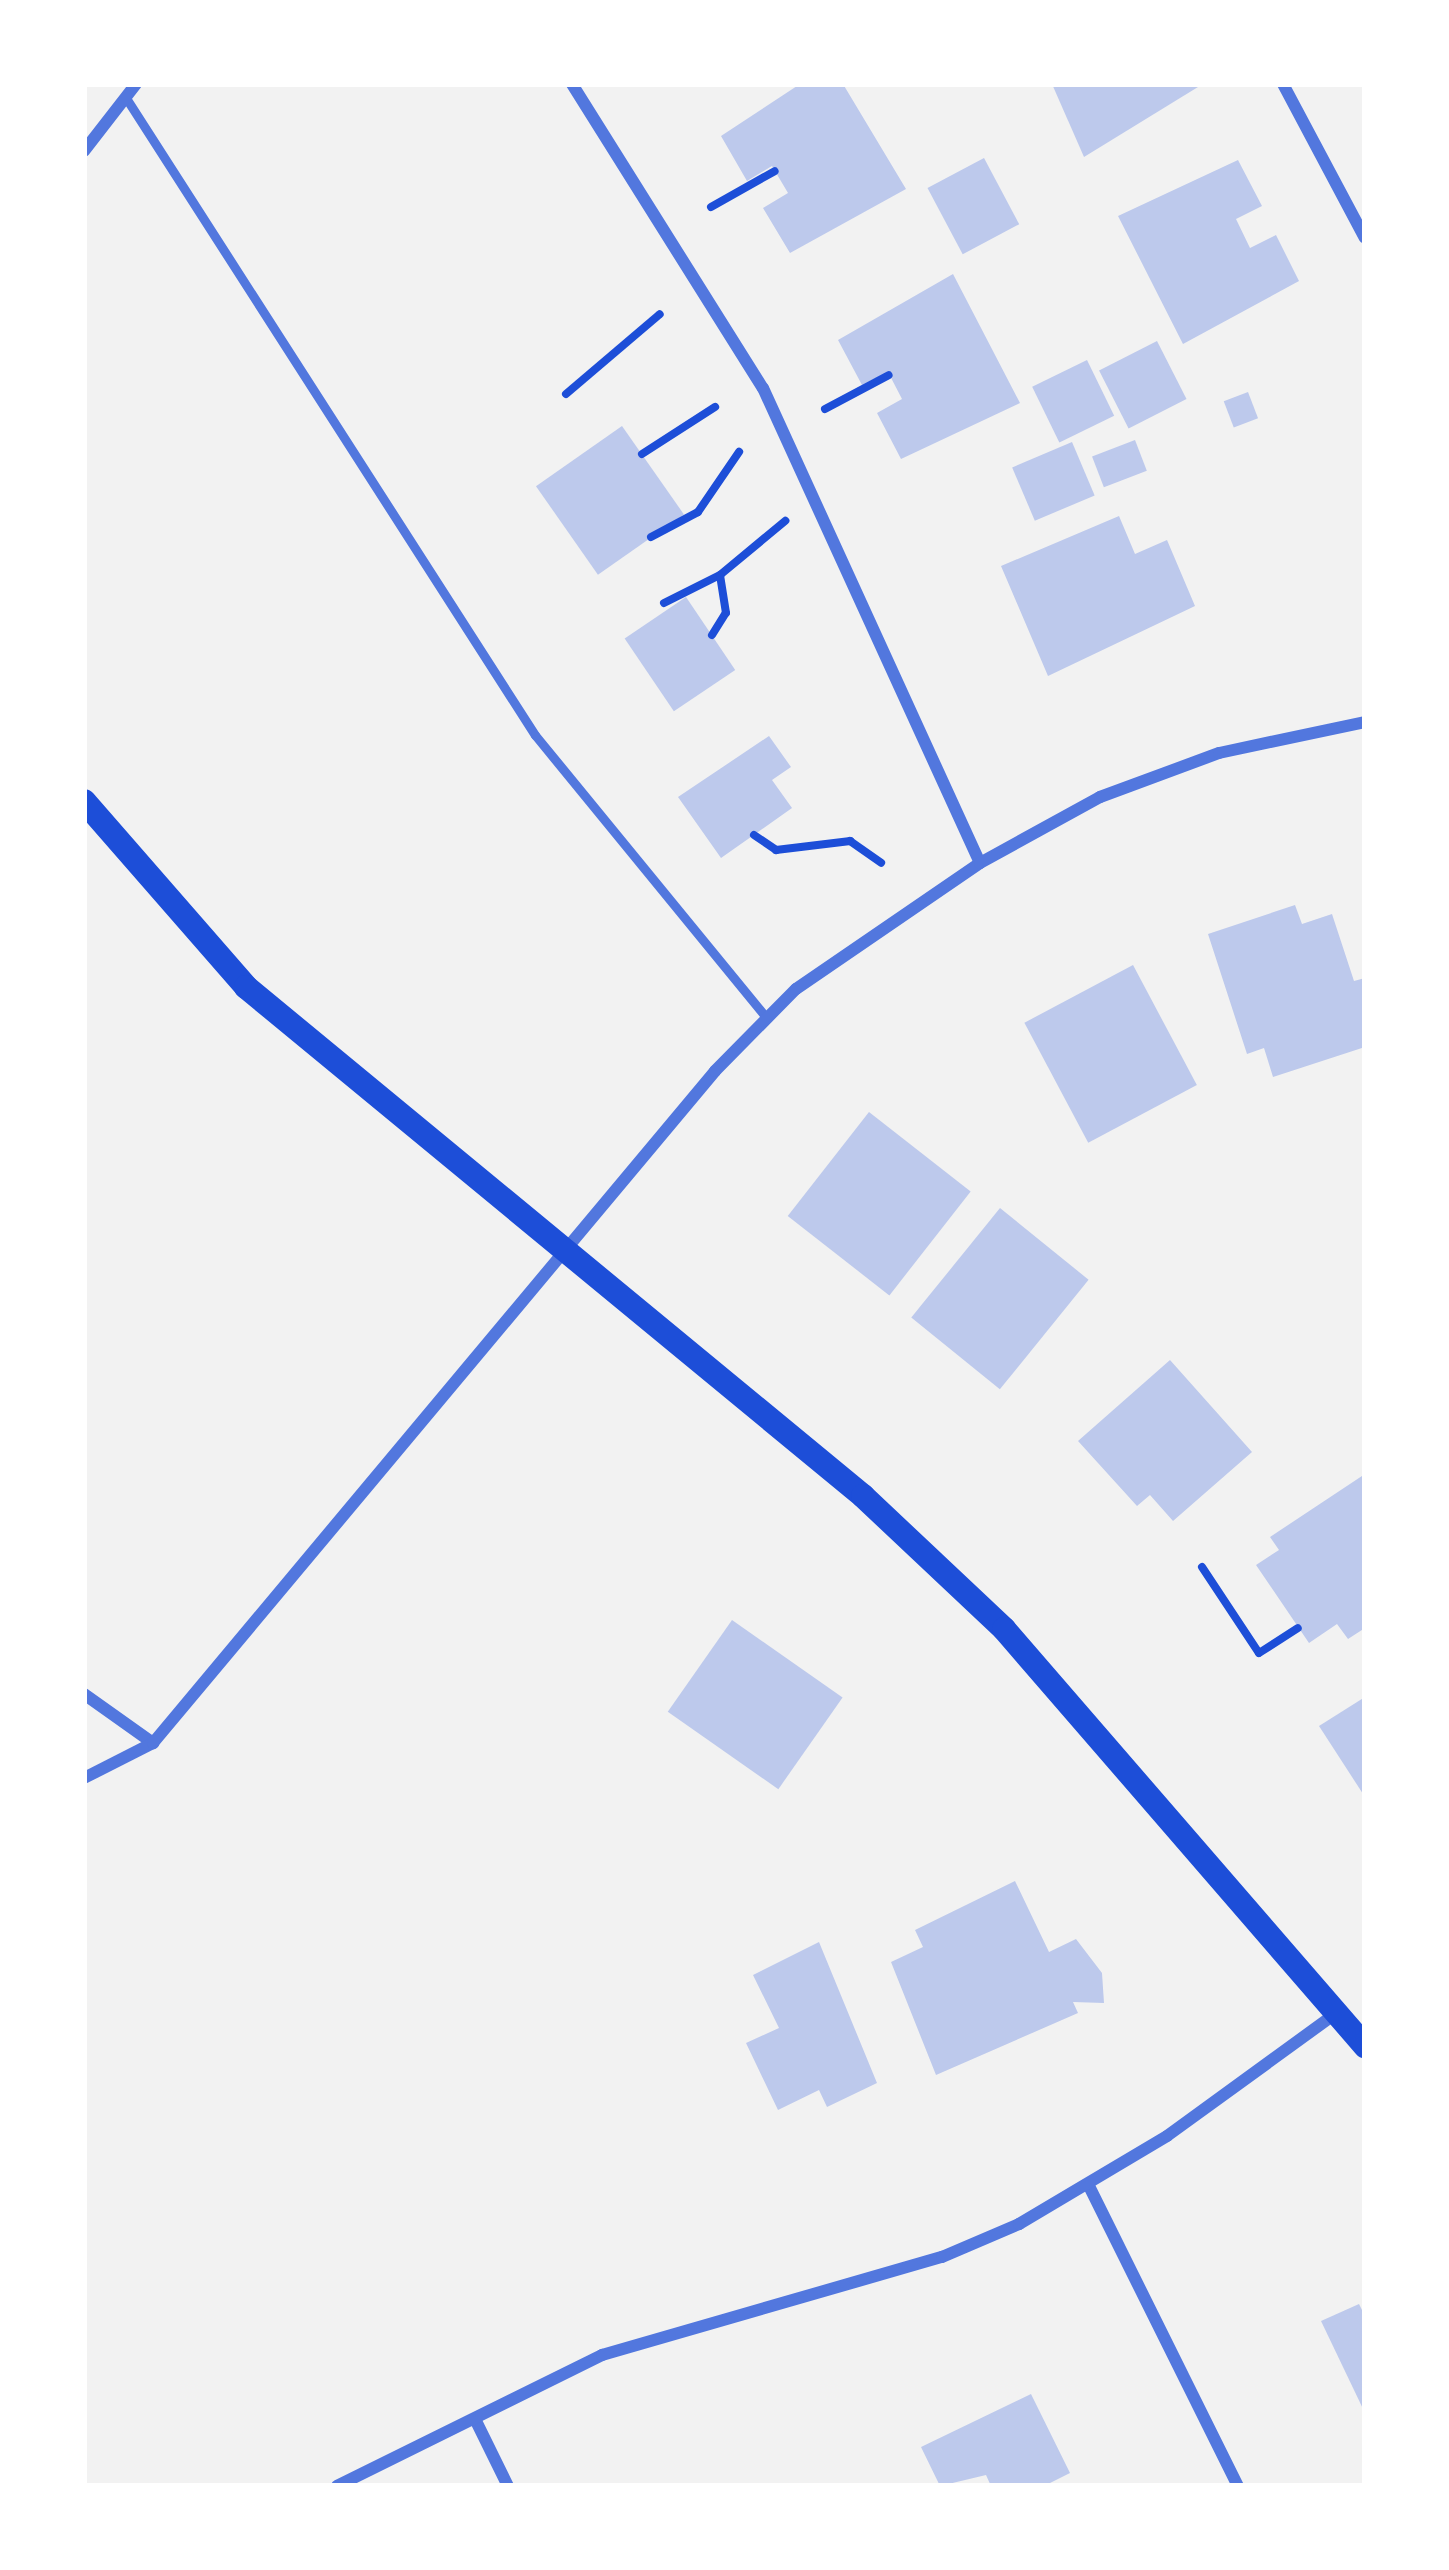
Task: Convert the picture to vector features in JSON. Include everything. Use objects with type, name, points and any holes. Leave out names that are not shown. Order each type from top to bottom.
[{"type":"main road","points":[[84,801],[246,988],[565,1256],[863,1496],[1004,1628],[1365,2046]]},
{"type":"street","points":[[84,151],[136,84]]},
{"type":"street","points":[[572,84],[689,258],[823,503],[980,863]]},
{"type":"street","points":[[1283,84],[1365,238]]},
{"type":"street","points":[[84,1778],[152,1743],[766,1017],[980,863],[1100,797],[1219,753],[1365,722]]},
{"type":"street","points":[[84,1694],[152,1743]]},
{"type":"street","points":[[337,2486],[624,2348],[942,2257],[1090,2186],[1336,2013]]},
{"type":"street","points":[[1090,2186],[1238,2486]]},
{"type":"street","points":[[475,2419],[508,2486]]},
{"type":"lane","points":[[126,98],[535,735],[766,1017]]},
{"type":"path","points":[[711,207],[775,171]]},
{"type":"path","points":[[566,394],[660,314]]},
{"type":"path","points":[[825,409],[889,375]]},
{"type":"path","points":[[642,454],[715,407]]},
{"type":"path","points":[[651,537],[698,512],[739,452]]},
{"type":"path","points":[[664,603],[720,575],[775,526],[823,503]]},
{"type":"path","points":[[712,634],[726,614],[720,575]]},
{"type":"path","points":[[754,835],[776,850],[850,841],[881,863]]},
{"type":"path","points":[[1202,1567],[1259,1653],[1298,1628]]},
{"type":"building","points":[[800,84],[843,84],[906,189],[790,253],[763,208],[788,193],[772,166],[747,181],[721,136]]},
{"type":"building","points":[[1052,84],[1196,84],[1198,87],[1084,157]]},
{"type":"building","points":[[984,158],[1019,224],[963,254],[927,188]]},
{"type":"building","points":[[1238,160],[1262,206],[1236,219],[1250,248],[1276,235],[1299,281],[1183,344],[1118,216]]},
{"type":"building","points":[[953,274],[1020,403],[901,459],[877,413],[902,399],[888,372],[862,385],[838,340]]},
{"type":"building","points":[[1157,341],[1187,399],[1129,428],[1099,371]]},
{"type":"building","points":[[1087,360],[1114,416],[1059,442],[1032,387]]},
{"type":"building","points":[[1248,392],[1258,418],[1234,427],[1224,401]]},
{"type":"building","points":[[622,426],[684,514],[598,575],[536,486]]},
{"type":"building","points":[[1135,440],[1147,471],[1104,487],[1092,456]]},
{"type":"building","points":[[1072,442],[1095,495],[1035,521],[1012,467]]},
{"type":"building","points":[[1119,516],[1135,554],[1167,540],[1195,606],[1048,676],[1001,566]]},
{"type":"building","points":[[686,597],[735,670],[674,711],[625,638]]},
{"type":"building","points":[[769,736],[791,767],[772,780],[792,808],[721,858],[678,797]]},
{"type":"building","points":[[1295,905],[1302,924],[1332,914],[1354,981],[1365,978],[1365,1047],[1273,1077],[1264,1048],[1247,1054],[1208,934]]},
{"type":"building","points":[[1133,965],[1197,1085],[1088,1143],[1024,1023]]},
{"type":"building","points":[[869,1112],[971,1191],[889,1295],[788,1216]]},
{"type":"building","points":[[1000,1208],[1089,1280],[1000,1389],[911,1318]]},
{"type":"building","points":[[1170,1360],[1252,1452],[1173,1521],[1150,1495],[1137,1506],[1078,1441]]},
{"type":"building","points":[[1365,1474],[1365,1628],[1348,1639],[1337,1624],[1309,1643],[1256,1565],[1279,1550],[1270,1537]]},
{"type":"building","points":[[732,1620],[843,1697],[778,1789],[668,1712]]},
{"type":"building","points":[[1365,1697],[1365,1797],[1319,1726]]},
{"type":"building","points":[[1015,1881],[1049,1952],[1076,1939],[1102,1973],[1104,2003],[1073,2002],[1078,2013],[936,2075],[891,1962],[923,1947],[915,1930]]},
{"type":"building","points":[[819,1942],[877,2083],[827,2107],[819,2090],[778,2110],[746,2043],[779,2028],[753,1975]]},
{"type":"building","points":[[1359,2304],[1365,2316],[1365,2413],[1321,2321]]},
{"type":"building","points":[[1031,2394],[1070,2473],[1044,2486],[991,2486],[986,2475],[940,2486],[921,2447]]}]
